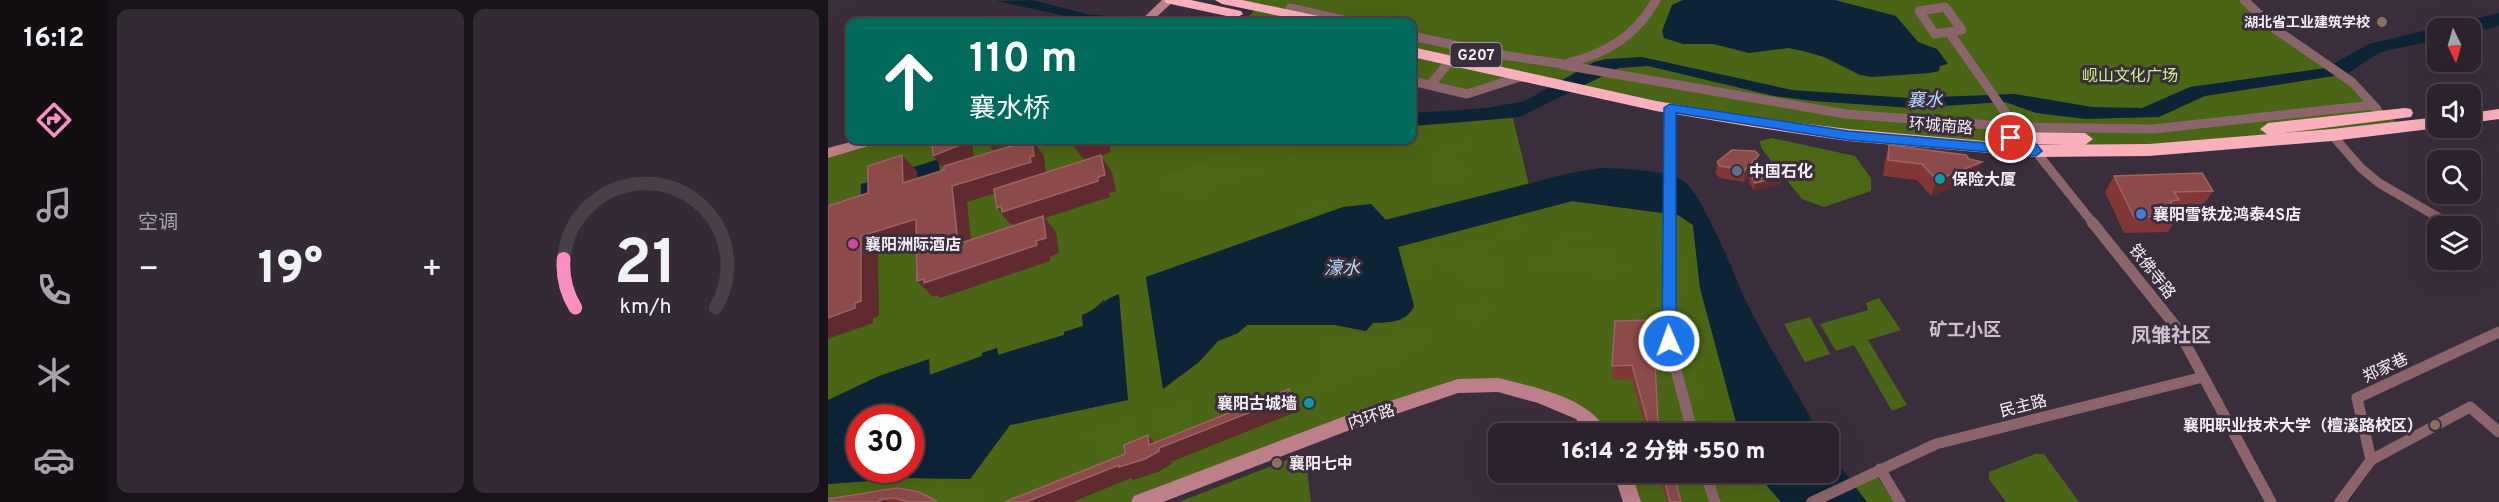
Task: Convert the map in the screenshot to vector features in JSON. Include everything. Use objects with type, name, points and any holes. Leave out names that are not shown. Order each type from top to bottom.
[{"type":"highway","points":[[1170,0],[1257,18]]},
{"type":"highway","points":[[1222,0],[1309,18]]},
{"type":"highway","name":"环城南路","points":[[1416,42],[1588,91],[1670,108],[1848,135],[2036,151],[2149,150],[2332,135],[2427,123]]},
{"type":"highway","name":"环城南路","points":[[1416,53],[1532,74],[1609,79],[1664,96],[1848,124],[2146,139],[2243,132],[2378,111],[2427,110]]},
{"type":"highway","points":[[2481,104],[2499,102]]},
{"type":"highway","points":[[2481,116],[2499,114]]},
{"type":"street","points":[[1150,18],[1170,0]]},
{"type":"street","points":[[1563,64],[1610,51],[1628,40],[1647,18],[1656,0]]},
{"type":"street","points":[[1929,0],[1936,8]]},
{"type":"street","points":[[2244,0],[2275,29],[2318,56],[2352,82],[2378,111]]},
{"type":"street","points":[[1945,7],[1962,30],[1949,32],[1935,34],[1919,11],[1945,7]]},
{"type":"street","points":[[1290,8],[1334,18]]},
{"type":"street","name":"铁佛寺路","points":[[1949,32],[2020,133],[2177,328],[2271,502]]},
{"type":"street","points":[[1416,37],[1563,64],[1609,79]]},
{"type":"street","points":[[1430,86],[1451,60]]},
{"type":"street","points":[[1416,82],[1467,93],[1532,74]]},
{"type":"street","points":[[1670,108],[1668,169],[1671,216],[1667,336],[1690,423]]},
{"type":"street","points":[[2332,135],[2361,168],[2379,183],[2437,216]]},
{"type":"street","points":[[828,153],[859,144]]},
{"type":"street","name":"郑家巷","points":[[2372,460],[2357,398],[2499,332]]},
{"type":"street","name":"民主路","points":[[1812,502],[1856,479],[1936,444],[2203,377]]},
{"type":"street","name":"内环路","points":[[1140,502],[1353,421],[1458,386],[1498,385],[1541,396],[1582,414],[1590,423]]},
{"type":"street","points":[[2340,502],[2372,460],[2470,407],[2499,432]]},
{"type":"street","points":[[1880,469],[1900,502]]},
{"type":"street","points":[[1626,483],[1632,502]]},
{"type":"street","points":[[1709,483],[1715,502]]},
{"type":"green space","name":"岘山文化广场","points":[[1217,0],[2244,0],[2352,82],[2401,126],[2332,135],[2036,151],[1753,122],[1523,76],[1467,94],[1416,82],[1416,18],[1248,17],[1255,10]]},
{"type":"green space","points":[[1513,118],[1529,185],[1146,277],[1163,388],[1199,362],[1218,341],[1238,333],[1247,325],[1335,325],[1366,331],[1373,323],[1402,319],[1411,312],[1414,306],[1397,247],[1572,201],[1678,215],[1693,225],[1700,288],[1736,423],[1584,423],[1541,396],[1458,386],[1162,502],[828,502],[828,484],[924,483],[924,478],[970,479],[1010,425],[1127,400],[1104,299],[1092,311],[1082,315],[1083,326],[1064,332],[1064,335],[998,355],[997,348],[982,353],[982,356],[929,375],[929,363],[828,400],[828,153],[859,144],[1416,144],[1416,126]]},
{"type":"green space","points":[[1772,138],[1855,156],[1871,178],[1871,191],[1824,207],[1802,199],[1761,148],[1760,141]]},
{"type":"green space","points":[[1464,140],[1474,140],[1476,146],[1475,149],[1458,154],[1461,166],[1470,169],[1473,177],[1465,180],[1430,180],[1428,178],[1431,166],[1420,158],[1419,153],[1422,150]]},
{"type":"green space","points":[[1259,144],[1279,144],[1289,149],[1296,162],[1290,167],[1271,174],[1215,186],[1206,196],[1184,203],[1181,194],[1158,187],[1162,176]]},
{"type":"green space","points":[[1322,200],[1325,201],[1325,211],[1292,220],[1290,212]]},
{"type":"green space","points":[[1522,221],[1531,224],[1533,229],[1523,236],[1487,247],[1488,251],[1504,258],[1506,269],[1504,283],[1493,290],[1467,291],[1442,267],[1434,266],[1426,283],[1415,284],[1409,273],[1403,252],[1406,249],[1434,243],[1453,248],[1492,237],[1505,225]]},
{"type":"green space","points":[[1560,229],[1589,232],[1596,239],[1588,243],[1563,247],[1612,248],[1617,262],[1630,267],[1630,274],[1597,276],[1527,270],[1525,263],[1530,256],[1551,253]]},
{"type":"green space","points":[[1681,243],[1687,262],[1690,297],[1678,294]]},
{"type":"green space","points":[[1879,298],[1901,330],[1868,340],[1907,405],[1892,411],[1854,345],[1836,351],[1820,324],[1868,310],[1866,303]]},
{"type":"green space","points":[[1483,299],[1490,301],[1495,309],[1478,325],[1452,317],[1461,304]]},
{"type":"green space","points":[[1810,317],[1830,354],[1805,362],[1784,324]]},
{"type":"green space","points":[[1414,326],[1436,331],[1438,340],[1401,362],[1261,416],[1210,424],[1250,401],[1274,395],[1319,375],[1316,348],[1318,339],[1339,335],[1370,339]]},
{"type":"green space","points":[[1689,338],[1704,401],[1687,411],[1668,339]]},
{"type":"green space","points":[[1187,401],[1194,410],[1190,427],[1178,435],[1159,440],[1151,426],[1150,418],[1153,410]]},
{"type":"green space","points":[[1706,408],[1710,423],[1690,423],[1688,417]]},
{"type":"green space","points":[[1124,418],[1135,420],[1138,442],[1133,452],[1105,461],[1091,442],[1078,443],[1077,438],[1082,433]]},
{"type":"green space","points":[[1305,453],[1311,502],[1179,502]]},
{"type":"green space","points":[[2035,454],[2044,454],[2079,502],[2006,502],[1989,479],[1989,472]]},
{"type":"green space","points":[[1874,472],[1894,502],[1867,502],[1852,484]]},
{"type":"green space","points":[[924,482],[985,489],[985,502],[955,502],[913,497],[906,494],[906,487],[913,483]]},
{"type":"green space","points":[[1625,483],[1765,483],[1781,502],[1632,502]]},
{"type":"green space","points":[[1722,483],[1753,483],[1766,502],[1723,502],[1718,492]]},
{"type":"water","points":[[1032,0],[1087,14],[1125,18],[1075,18],[996,1]]},
{"type":"water","points":[[1683,0],[1835,0],[1896,16],[1918,42],[1937,49],[1948,64],[1940,66],[1939,71],[1930,73],[1872,77],[1860,75],[1824,57],[1788,48],[1749,53],[1713,44],[1683,44],[1664,38],[1662,31],[1672,5]]},
{"type":"water","name":"襄水","points":[[2499,13],[2499,26],[2481,30],[2481,18],[2478,18]]},
{"type":"water","name":"襄水","points":[[2427,30],[2427,42],[2380,52],[2347,74],[2205,96],[2159,117],[2085,119],[2036,113],[2005,102],[1912,108],[1813,101],[1774,96],[1648,66],[1619,68],[1520,117],[1416,126],[1416,113],[1487,108],[1525,101],[1594,62],[1606,59],[1642,57],[1792,90],[1909,98],[2015,94],[2092,107],[2142,108],[2190,87],[2326,68],[2369,44]]},
{"type":"water","points":[[939,159],[941,192],[918,189],[917,172],[860,217],[861,184]]},
{"type":"water","name":"濠水","points":[[1601,168],[1632,169],[1658,172],[1679,178],[1686,183],[1710,221],[1754,318],[1813,423],[1736,423],[1700,288],[1693,225],[1678,215],[1572,201],[1398,247],[1414,306],[1411,312],[1402,319],[1373,323],[1366,331],[1335,325],[1247,325],[1238,333],[1218,341],[1199,362],[1163,389],[1146,277],[1343,207],[1371,204],[1386,220],[1570,173]]},
{"type":"water","points":[[1119,294],[1128,400],[1010,425],[970,479],[924,478],[924,405],[846,405],[846,483],[828,484],[828,400],[879,376],[929,359],[930,375],[982,356],[982,353],[997,348],[998,355],[1064,335],[1064,332],[1083,326],[1082,315]]},
{"type":"water","points":[[1839,465],[1867,502],[1781,502],[1765,483],[1839,483]]},
{"type":"building","points":[[932,144],[960,144],[960,145],[933,156]]},
{"type":"building","points":[[1018,144],[1032,144],[1034,156],[1030,157],[1031,162],[952,186],[958,244],[1043,216],[1046,238],[1036,241],[1037,245],[924,283],[924,279],[917,281],[916,219],[861,236],[861,301],[855,303],[855,308],[828,318],[828,206],[868,193],[868,166],[902,155],[903,183],[944,170],[944,166]]},
{"type":"building","points":[[1889,145],[1966,155],[1969,159],[1982,162],[1937,180],[1922,164],[1888,160]]},
{"type":"building","points":[[1732,150],[1755,151],[1759,155],[1745,170],[1720,166],[1717,162]]},
{"type":"building","points":[[1101,155],[1105,175],[1098,177],[1098,181],[1002,212],[1001,206],[997,208],[994,189]]},
{"type":"building","points":[[1777,167],[1782,176],[1755,183],[1750,173]]},
{"type":"building","points":[[2202,173],[2213,191],[2174,192],[2179,200],[2170,201],[2178,216],[2134,217],[2114,176]]},
{"type":"building","points":[[1653,320],[1658,423],[1648,423],[1632,365],[1612,366],[1615,321]]},
{"type":"building","points":[[1289,389],[1292,396],[1159,448],[1159,451],[1145,459],[1119,467],[1119,465],[1026,502],[1005,502],[1125,454],[1124,445],[1148,435],[1149,445]]},
{"type":"building","points":[[1665,483],[1676,483],[1681,502],[1670,502]]},
{"type":"building","points":[[897,488],[919,492],[937,502],[909,502],[893,498],[877,502],[828,502],[828,499]]},
{"type":"place","name":"湖北省工业建筑学校","points":[[2382,22]]},
{"type":"place","name":"中国石化","points":[[1737,171]]},
{"type":"place","name":"保险大厦","points":[[1940,179]]},
{"type":"place","name":"襄阳雪铁龙鸿泰4S店","points":[[2141,214]]},
{"type":"place","name":"襄阳洲际酒店","points":[[853,244]]},
{"type":"place","name":"襄阳古城墙","points":[[1309,403]]},
{"type":"place","name":"襄阳职业技术大学（檀溪路校区）","points":[[2435,425]]},
{"type":"place","name":"襄阳七中","points":[[1277,463]]},
{"type":"district","name":"矿工小区","points":[[1965,330]]},
{"type":"district","name":"凤雏社区","points":[[2171,335]]},
{"type":"route","points":[[1669,341],[1667,336],[1671,216],[1668,169],[1670,108],[1848,135],[2036,151],[2023,138],[2011,138]]}]
